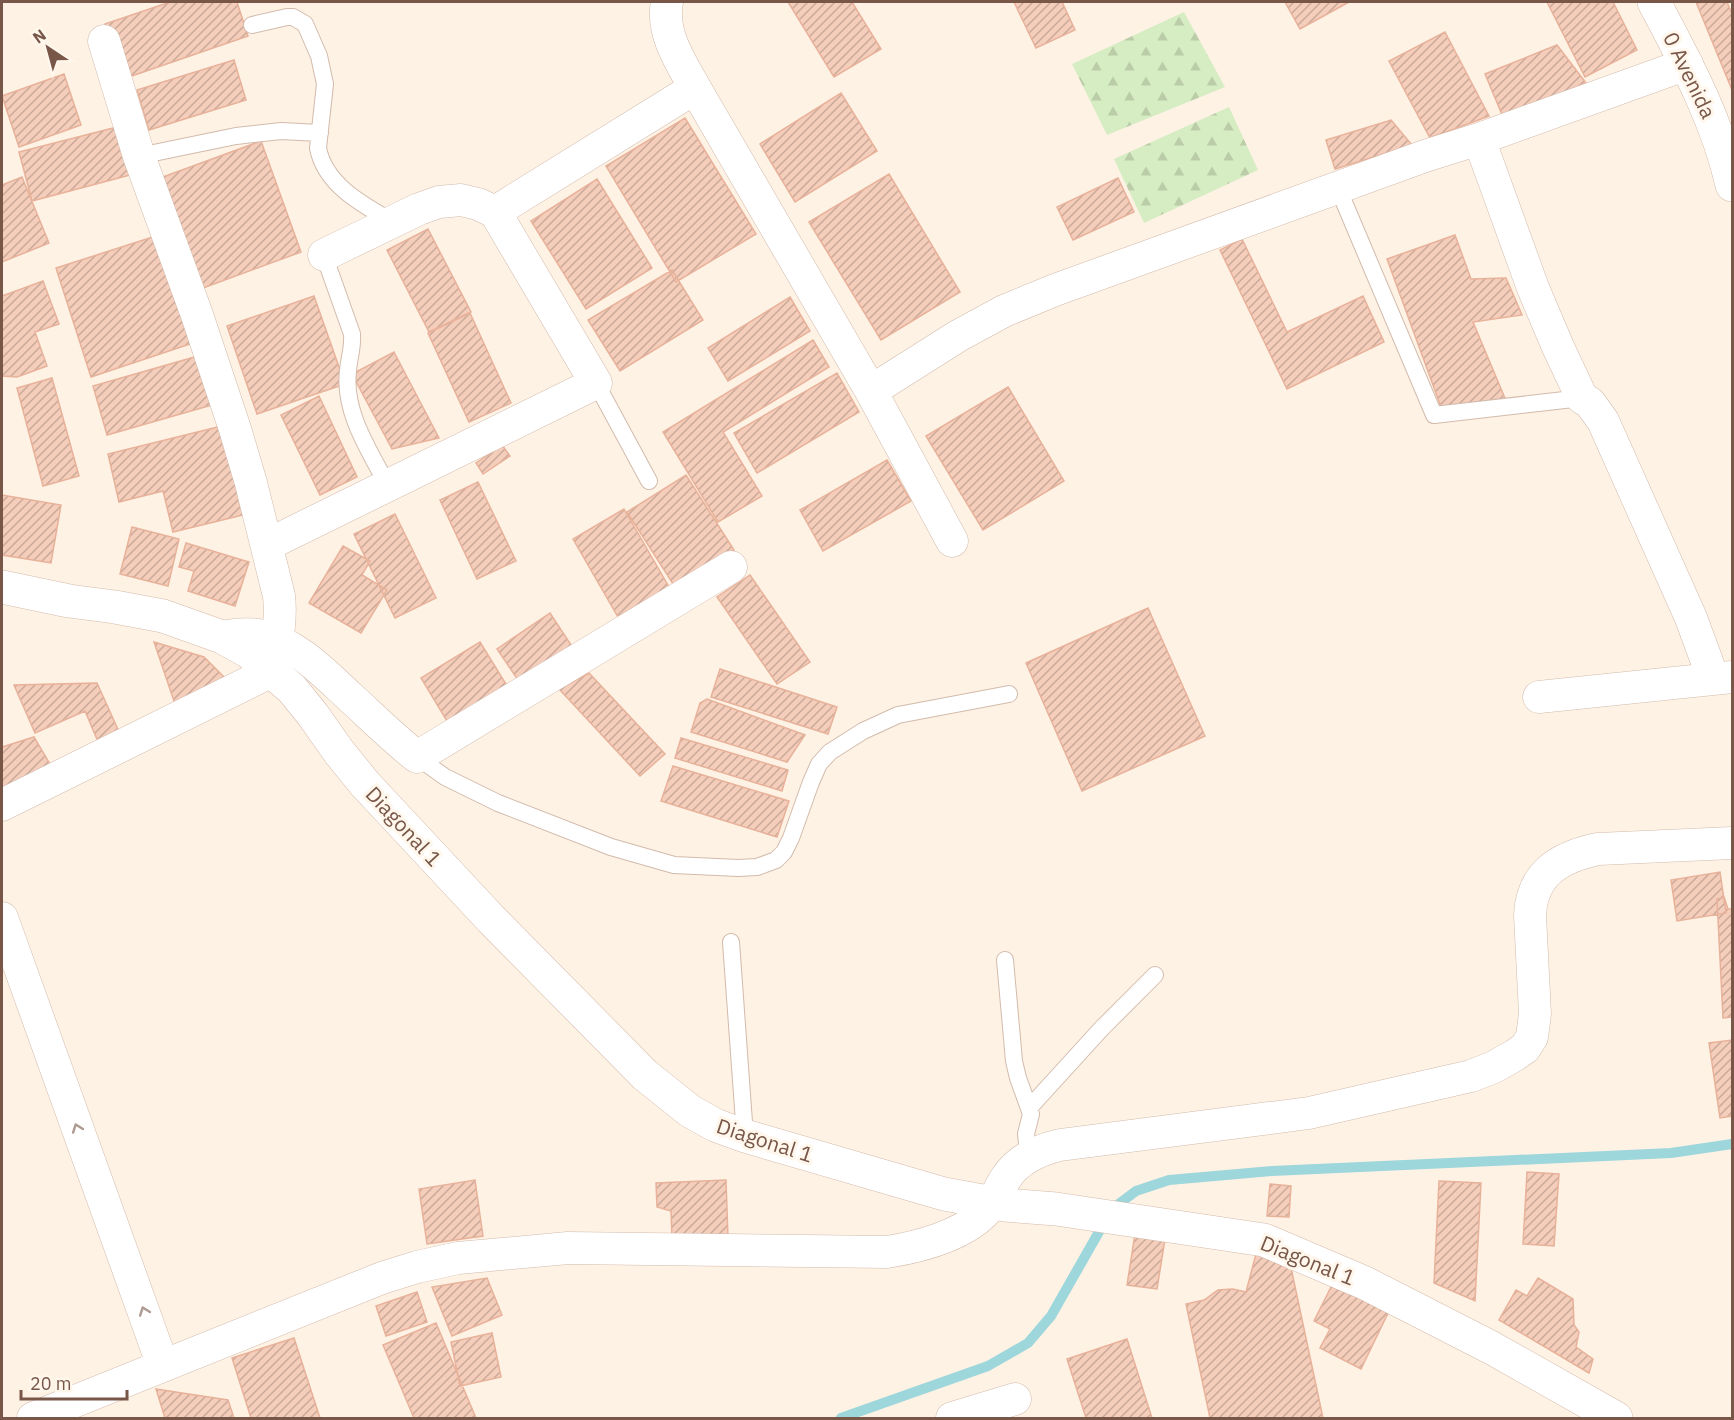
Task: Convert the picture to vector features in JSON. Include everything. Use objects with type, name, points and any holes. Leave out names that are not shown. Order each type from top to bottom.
[{"type":"street","points":[[667,2],[665,12],[672,45],[871,391],[952,542]]},
{"type":"street","name":"0 Avenida","points":[[1654,2],[1712,118],[1729,168],[1732,185]]},
{"type":"street","points":[[104,41],[139,156],[197,315],[251,483],[281,611],[274,656]]},
{"type":"street","points":[[871,391],[958,336],[1004,311],[1065,286],[1687,64]]},
{"type":"street","points":[[495,212],[695,88]]},
{"type":"street","points":[[1479,139],[1533,288],[1558,346],[1582,398],[1590,403],[1603,421],[1691,618],[1723,677],[1539,697]]},
{"type":"street","points":[[267,545],[596,383],[495,212],[462,200],[439,202],[419,209],[324,255]]},
{"type":"street","points":[[2,805],[274,656],[298,652],[318,667],[417,757],[731,567]]},
{"type":"street","name":"Diagonal 1","points":[[2,587],[69,601],[163,616],[222,637],[249,652],[274,656],[292,689],[364,784],[491,919],[645,1075],[690,1111],[715,1125],[745,1136],[944,1194],[1245,1236],[1280,1245],[1365,1283],[1492,1348],[1616,1419]]},
{"type":"street","points":[[33,1419],[382,1278],[417,1267],[458,1258],[568,1248],[887,1252],[908,1249],[959,1230],[976,1221],[986,1212],[1006,1177],[1019,1164],[1032,1154],[1060,1145],[1309,1113],[1471,1076],[1515,1055],[1532,1038],[1535,1014],[1531,900],[1545,872],[1578,853],[1598,849],[1732,843]]},
{"type":"street","points":[[2,918],[164,1366]]},
{"type":"street","points":[[952,1419],[1015,1399]]},
{"type":"lane","points":[[252,25],[287,17],[293,17],[305,24],[318,56],[325,84],[318,148],[320,157],[333,179],[346,191],[393,222]]},
{"type":"lane","points":[[139,156],[236,136],[281,131],[320,133]]},
{"type":"lane","points":[[1338,188],[1434,415],[1582,398]]},
{"type":"lane","points":[[324,255],[352,334],[353,347],[347,372],[354,418],[359,433],[388,486]]},
{"type":"lane","points":[[596,383],[649,481]]},
{"type":"lane","points":[[417,757],[445,777],[498,803],[610,847],[674,865],[757,867],[776,860],[784,852],[819,764],[830,752],[863,731],[898,715],[1010,694]]},
{"type":"lane","points":[[730,942],[745,1136]]},
{"type":"lane","points":[[1005,960],[1014,1061],[1030,1107],[1031,1114],[1026,1134],[1032,1154]]},
{"type":"lane","points":[[1030,1107],[1102,1028],[1155,975]]},
{"type":"green space","points":[[1184,12],[1225,87],[1107,135],[1072,64]]},
{"type":"green space","points":[[1229,107],[1258,170],[1144,223],[1114,159]]},
{"type":"building","points":[[170,2],[237,2],[248,36],[123,79],[105,24]]},
{"type":"building","points":[[788,2],[852,2],[881,49],[834,77]]},
{"type":"building","points":[[1014,2],[1062,2],[1075,30],[1036,48]]},
{"type":"building","points":[[1285,2],[1349,2],[1300,29]]},
{"type":"building","points":[[1547,2],[1613,2],[1637,50],[1585,77]]},
{"type":"building","points":[[1696,2],[1727,2],[1732,14],[1732,90]]},
{"type":"building","points":[[1445,32],[1489,116],[1430,138],[1389,61]]},
{"type":"building","points":[[1557,45],[1586,83],[1503,117],[1485,74]]},
{"type":"building","points":[[234,60],[246,100],[149,130],[137,90]]},
{"type":"building","points":[[64,74],[81,125],[19,147],[2,96]]},
{"type":"building","points":[[841,93],[877,151],[795,202],[760,144]]},
{"type":"building","points":[[685,118],[756,234],[676,282],[606,166]]},
{"type":"building","points":[[1391,120],[1412,145],[1335,169],[1326,140]]},
{"type":"building","points":[[121,126],[134,174],[32,201],[19,152]]},
{"type":"building","points":[[261,141],[301,252],[203,288],[163,177]]},
{"type":"building","points":[[889,174],[960,292],[881,340],[809,222]]},
{"type":"building","points":[[22,177],[49,243],[2,262],[2,185]]},
{"type":"building","points":[[1118,178],[1134,212],[1073,240],[1057,207]]},
{"type":"building","points":[[597,179],[652,268],[586,309],[531,221]]},
{"type":"building","points":[[428,229],[471,312],[429,332],[387,250]]},
{"type":"building","points":[[159,235],[193,343],[91,377],[56,268]]},
{"type":"building","points":[[1455,235],[1471,279],[1506,278],[1522,315],[1473,322],[1507,403],[1441,407],[1387,259]]},
{"type":"building","points":[[1242,239],[1287,332],[1363,296],[1384,342],[1287,389],[1220,250]]},
{"type":"building","points":[[672,270],[703,320],[620,371],[588,320]]},
{"type":"building","points":[[43,281],[59,324],[35,332],[47,366],[17,377],[2,376],[2,296]]},
{"type":"building","points":[[314,296],[345,384],[257,414],[227,326]]},
{"type":"building","points":[[790,297],[810,331],[728,381],[708,348]]},
{"type":"building","points":[[470,313],[511,403],[469,422],[428,333]]},
{"type":"building","points":[[813,340],[829,367],[723,432],[762,496],[718,522],[663,432]]},
{"type":"building","points":[[394,352],[439,438],[392,449],[352,374]]},
{"type":"building","points":[[198,356],[212,405],[107,435],[93,386]]},
{"type":"building","points":[[837,373],[859,412],[757,473],[734,433]]},
{"type":"building","points":[[52,378],[79,476],[43,486],[17,388]]},
{"type":"building","points":[[1008,387],[1064,481],[983,530],[926,436]]},
{"type":"building","points":[[319,396],[357,477],[320,495],[281,415]]},
{"type":"building","points":[[222,426],[243,515],[173,532],[163,491],[119,502],[108,454]]},
{"type":"building","points":[[502,445],[510,456],[483,474],[476,463]]},
{"type":"building","points":[[887,460],[911,501],[823,551],[800,510]]},
{"type":"building","points":[[686,475],[734,550],[675,587],[627,512]]},
{"type":"building","points":[[478,482],[516,561],[477,579],[440,500]]},
{"type":"building","points":[[2,495],[61,505],[51,563],[2,555]]},
{"type":"building","points":[[624,509],[669,587],[618,617],[573,539]]},
{"type":"building","points":[[395,514],[436,598],[395,618],[354,534]]},
{"type":"building","points":[[132,527],[179,539],[168,586],[120,574]]},
{"type":"building","points":[[186,543],[249,562],[235,606],[188,591],[194,571],[179,567]]},
{"type":"building","points":[[343,546],[370,561],[362,575],[387,590],[361,633],[309,603]]},
{"type":"building","points":[[750,575],[810,662],[777,684],[717,597]]},
{"type":"building","points":[[1148,608],[1205,736],[1082,791],[1026,663]]},
{"type":"building","points":[[550,613],[575,651],[522,686],[497,649]]},
{"type":"building","points":[[154,642],[204,657],[229,682],[176,707]]},
{"type":"building","points":[[480,642],[509,689],[450,726],[421,678]]},
{"type":"building","points":[[720,669],[837,707],[828,734],[711,697]]},
{"type":"building","points":[[589,673],[665,754],[640,776],[559,689]]},
{"type":"building","points":[[97,683],[120,734],[99,744],[85,711],[35,733],[14,685]]},
{"type":"building","points":[[707,699],[805,735],[787,762],[691,732],[700,703]]},
{"type":"building","points":[[34,737],[57,776],[2,794],[2,747]]},
{"type":"building","points":[[681,738],[788,770],[782,791],[675,758]]},
{"type":"building","points":[[673,766],[789,801],[777,837],[661,801]]},
{"type":"building","points":[[1720,872],[1726,913],[1677,921],[1671,880]]},
{"type":"building","points":[[1724,897],[1728,909],[1732,909],[1732,1017],[1723,1018],[1717,899]]},
{"type":"building","points":[[1732,1040],[1732,1116],[1720,1118],[1709,1043]]},
{"type":"building","points":[[1527,1172],[1559,1174],[1554,1246],[1523,1244]]},
{"type":"building","points":[[475,1180],[483,1236],[427,1244],[419,1189]]},
{"type":"building","points":[[726,1180],[728,1237],[672,1238],[671,1211],[657,1207],[656,1183]]},
{"type":"building","points":[[1439,1181],[1481,1183],[1475,1301],[1434,1283]]},
{"type":"building","points":[[1270,1184],[1291,1186],[1289,1217],[1267,1216]]},
{"type":"building","points":[[1135,1234],[1165,1239],[1157,1289],[1127,1285]]},
{"type":"building","points":[[1256,1254],[1290,1263],[1323,1418],[1210,1418],[1186,1304],[1204,1300],[1218,1290],[1233,1289],[1246,1292]]},
{"type":"building","points":[[487,1278],[502,1315],[452,1336],[432,1287]]},
{"type":"building","points":[[1538,1278],[1573,1299],[1574,1325],[1579,1332],[1576,1347],[1593,1359],[1589,1373],[1499,1320],[1516,1290],[1527,1296]]},
{"type":"building","points":[[1333,1283],[1389,1311],[1361,1369],[1320,1348],[1330,1329],[1314,1321]]},
{"type":"building","points":[[417,1292],[427,1322],[386,1336],[376,1306]]},
{"type":"building","points":[[436,1323],[476,1418],[414,1418],[383,1345]]},
{"type":"building","points":[[492,1333],[501,1377],[460,1386],[451,1342]]},
{"type":"building","points":[[294,1338],[320,1418],[251,1418],[232,1358]]},
{"type":"building","points":[[1127,1339],[1152,1418],[1086,1418],[1067,1359]]},
{"type":"building","points":[[156,1389],[228,1400],[234,1418],[165,1418]]},
{"type":"waterway","points":[[841,1418],[988,1366],[1028,1343],[1051,1316],[1112,1209],[1136,1191],[1169,1180],[1272,1171],[1671,1153],[1732,1144]]}]
